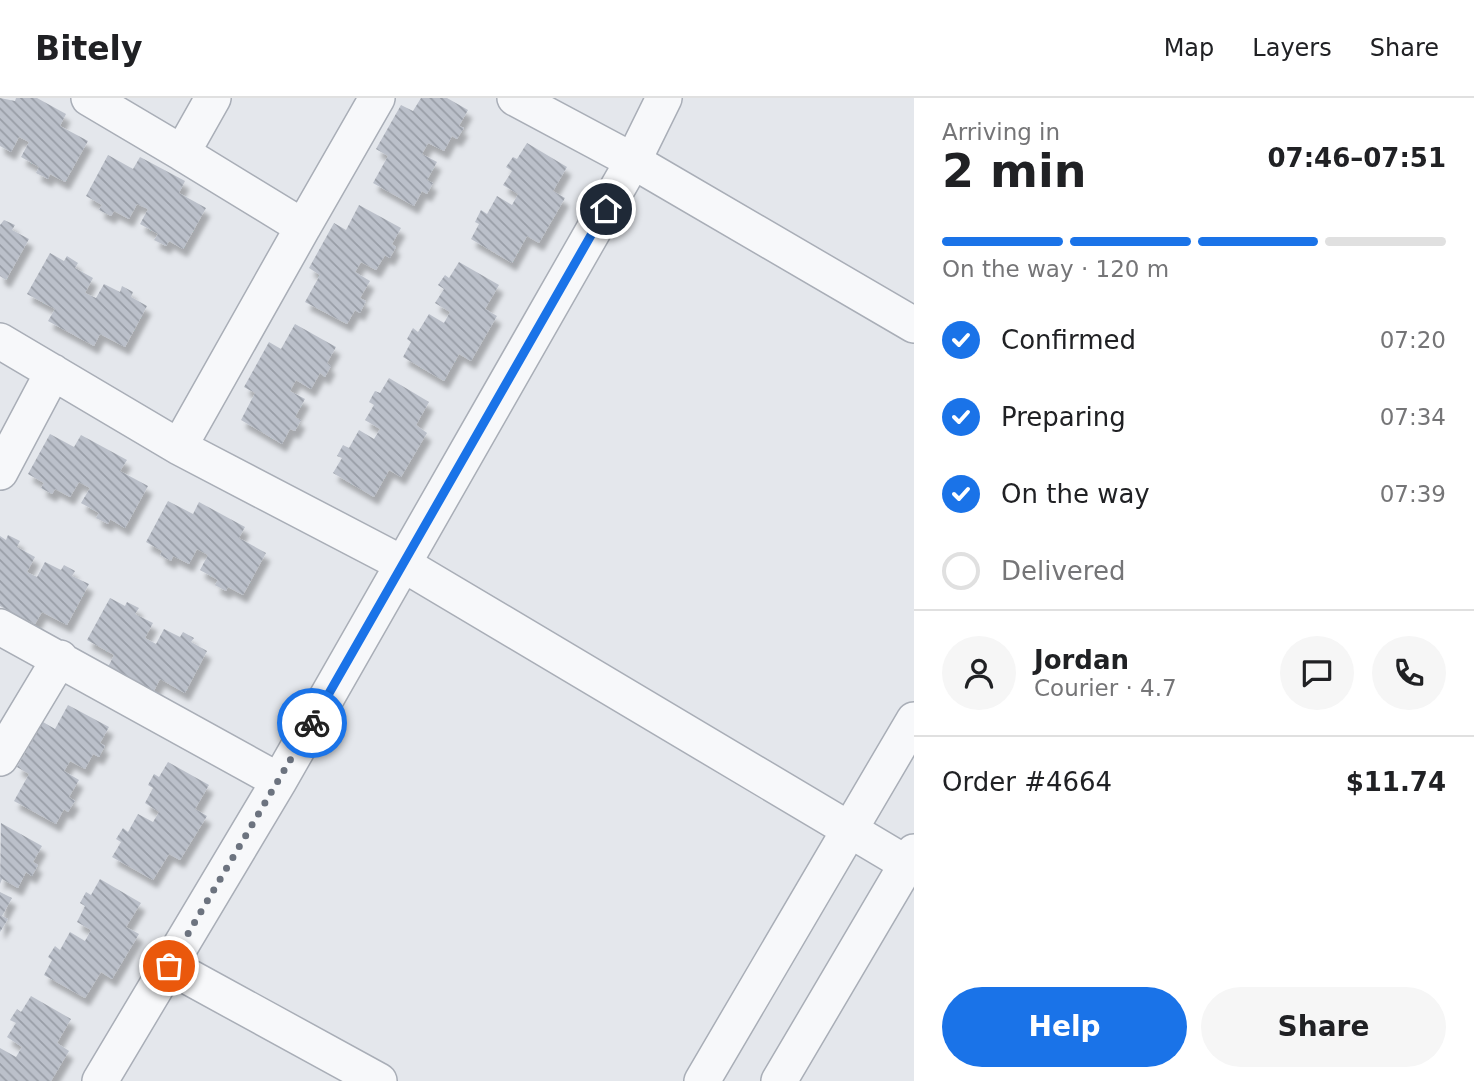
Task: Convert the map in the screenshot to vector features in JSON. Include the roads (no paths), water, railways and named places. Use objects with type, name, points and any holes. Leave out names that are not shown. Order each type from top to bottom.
[{"type":"street","points":[[89,98],[303,228]]},
{"type":"street","points":[[182,153],[213,98]]},
{"type":"street","points":[[179,447],[377,98]]},
{"type":"street","points":[[515,98],[633,162],[914,325]]},
{"type":"street","points":[[100,1081],[279,781],[404,564],[633,162],[664,98]]},
{"type":"street","points":[[0,341],[179,447],[404,564],[851,830],[912,861],[779,1081]]},
{"type":"street","points":[[0,472],[53,373]]},
{"type":"street","points":[[0,627],[279,781]]},
{"type":"street","points":[[0,758],[60,658]]},
{"type":"street","points":[[702,1081],[914,720]]},
{"type":"street","points":[[169,966],[379,1081]]}]
